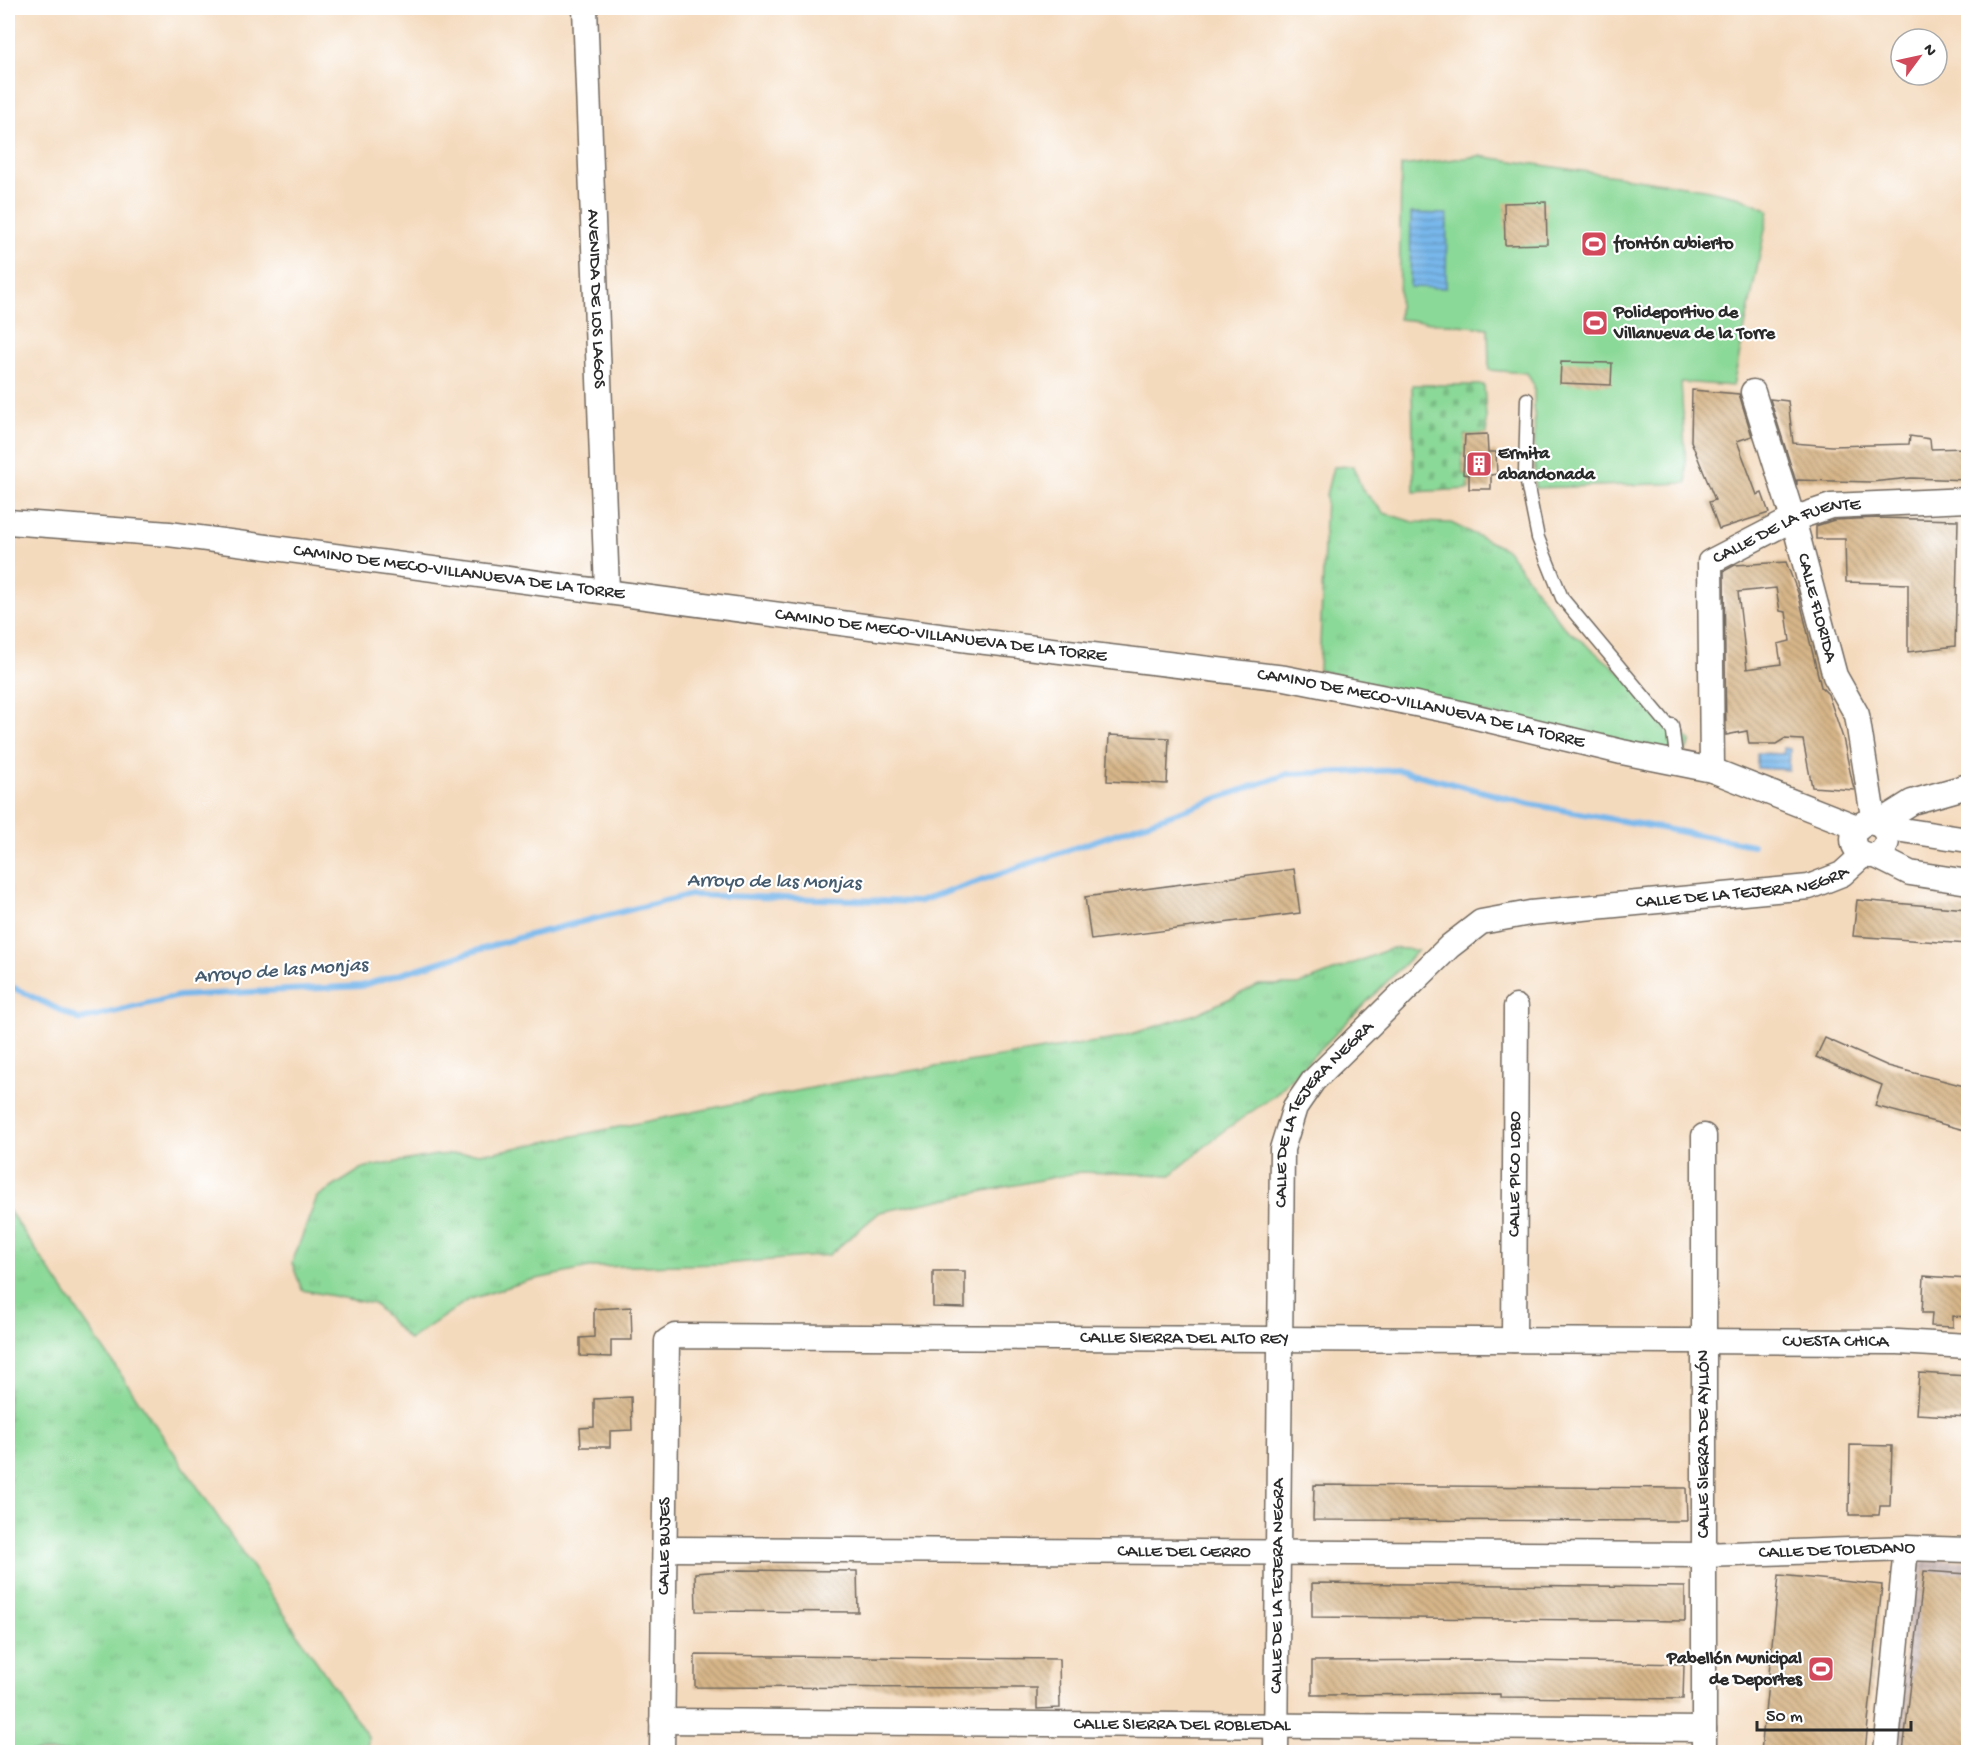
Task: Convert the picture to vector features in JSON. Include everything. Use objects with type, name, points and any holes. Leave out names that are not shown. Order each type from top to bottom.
[{"type":"street","name":"AVENIDA DE LOS LAGOS","points":[[585,8],[607,591]]},
{"type":"street","name":"CALLE FLORIDA","points":[[1753,392],[1793,519],[1835,676],[1857,714],[1873,825],[1854,843],[1869,855]]},
{"type":"street","name":"CALLE DE LA FUENTE","points":[[1712,770],[1710,562],[1793,519],[1831,507],[1968,500]]},
{"type":"street","name":"CAMINO DE MECO-VILLANUEVA DE LA TORRE","points":[[8,522],[169,534],[969,640],[1285,678],[1451,711],[1712,770],[1873,825],[1968,840]]},
{"type":"street","points":[[1873,825],[1912,802],[1968,786]]},
{"type":"street","points":[[1869,855],[1910,873],[1968,882]]},
{"type":"street","name":"CALLE DE LA TEJERA NEGRA","points":[[1276,1752],[1282,1149],[1295,1107],[1313,1081],[1450,946],[1481,922],[1530,913],[1809,887],[1842,874],[1869,855]]},
{"type":"street","name":"CALLE PICO LOBO","points":[[1514,1340],[1516,1007]]},
{"type":"street","name":"CALLE SIERRA DE AYLLÓN","points":[[1704,1136],[1704,1741]]},
{"type":"street","name":"CALLE SIERRA DEL ALTO REY","points":[[667,1341],[675,1336],[685,1335],[1704,1342]]},
{"type":"street","name":"CALLE BUJES","points":[[662,1752],[667,1341]]},
{"type":"street","name":"CUESTA CHICA","points":[[1704,1342],[1898,1342],[1968,1346]]},
{"type":"street","points":[[1886,1752],[1906,1548]]},
{"type":"street","name":"CALLE DE TOLEDANO","points":[[1704,1555],[1906,1548],[1968,1550]]},
{"type":"street","name":"CALLE DEL CERRO","points":[[665,1549],[1704,1555]]},
{"type":"street","name":"CALLE SIERRA DEL ROBLEDAL","points":[[662,1721],[1276,1726],[1704,1741]]},
{"type":"lane","points":[[1527,399],[1525,473],[1538,538],[1562,598],[1673,731]]},
{"type":"lane","points":[[1671,718],[1677,763]]},
{"type":"shaded area","points":[[1914,1557],[1968,1561],[1968,1752],[1895,1752]]},
{"type":"green space","name":"Polideportivo de Villanueva de la Torre","points":[[1479,156],[1704,189],[1740,197],[1769,210],[1733,386],[1681,382],[1687,483],[1535,488],[1534,386],[1527,373],[1489,370],[1488,328],[1399,319],[1401,166]]},
{"type":"green space","points":[[1412,385],[1484,385],[1487,434],[1465,435],[1466,453],[1462,454],[1463,474],[1469,475],[1469,489],[1414,492]]},
{"type":"green space","points":[[1353,466],[1362,489],[1384,513],[1413,522],[1451,523],[1507,550],[1562,625],[1651,698],[1691,742],[1677,763],[1319,670],[1326,495],[1333,467]]},
{"type":"green space","points":[[1392,948],[1418,950],[1274,1096],[1222,1132],[1171,1175],[1080,1172],[880,1212],[829,1255],[724,1264],[594,1267],[527,1281],[468,1300],[409,1340],[374,1304],[302,1290],[292,1263],[317,1197],[363,1168],[437,1155],[495,1152],[846,1081],[1115,1039],[1196,1014],[1259,985],[1298,985]]},
{"type":"green space","points":[[8,1209],[368,1737],[368,1752],[8,1752]]},
{"type":"water","points":[[1411,213],[1447,214],[1446,288],[1410,287]]},
{"type":"water","points":[[1783,748],[1790,749],[1789,770],[1757,768],[1757,753],[1783,754]]},
{"type":"building","points":[[1546,202],[1547,244],[1505,245],[1504,203]]},
{"type":"building","points":[[1561,362],[1612,363],[1611,385],[1560,383]]},
{"type":"building","points":[[1692,390],[1739,394],[1752,436],[1737,441],[1757,495],[1762,493],[1769,513],[1719,529],[1709,502],[1715,500],[1691,441]]},
{"type":"building","points":[[1770,399],[1788,401],[1793,443],[1832,446],[1909,444],[1910,436],[1930,439],[1931,449],[1968,448],[1968,480],[1911,478],[1871,482],[1797,480],[1797,485]]},
{"type":"building","name":"Ermita abandonada","points":[[1487,434],[1488,452],[1496,452],[1497,474],[1491,475],[1491,489],[1469,489],[1469,475],[1463,474],[1465,435]]},
{"type":"building","points":[[1877,518],[1958,520],[1955,646],[1908,652],[1908,584],[1846,582],[1845,539],[1816,539],[1816,526],[1834,520]]},
{"type":"building","points":[[1786,562],[1798,593],[1821,687],[1828,694],[1843,738],[1854,790],[1812,787],[1803,740],[1784,739],[1776,744],[1749,744],[1747,731],[1726,735],[1724,571],[1735,565]],"holes":[[[1776,588],[1780,611],[1786,612],[1790,641],[1778,644],[1781,664],[1747,669],[1738,592]]]},
{"type":"building","points":[[1109,735],[1169,738],[1167,784],[1107,781]]},
{"type":"building","points":[[1294,869],[1300,913],[1091,940],[1085,897]]},
{"type":"building","points":[[1857,900],[1968,909],[1968,944],[1853,936]]},
{"type":"building","points":[[1825,1038],[1888,1066],[1968,1087],[1968,1131],[1875,1106],[1882,1085],[1816,1057]]},
{"type":"building","points":[[933,1271],[965,1271],[965,1308],[933,1307]]},
{"type":"building","points":[[1924,1276],[1968,1279],[1968,1317],[1953,1316],[1953,1327],[1931,1326],[1932,1313],[1922,1313]]},
{"type":"building","points":[[631,1307],[632,1340],[611,1340],[611,1357],[580,1356],[580,1338],[594,1337],[594,1309]]},
{"type":"building","points":[[1919,1373],[1968,1376],[1968,1417],[1916,1414]]},
{"type":"building","points":[[631,1397],[632,1430],[610,1431],[610,1447],[581,1447],[580,1428],[594,1427],[594,1399]]},
{"type":"building","points":[[1850,1445],[1892,1446],[1890,1506],[1880,1506],[1879,1515],[1849,1515]]},
{"type":"building","points":[[1314,1485],[1686,1488],[1687,1521],[1313,1520]]},
{"type":"building","points":[[738,1570],[857,1571],[858,1612],[696,1611],[695,1573]]},
{"type":"building","points":[[1924,1571],[1968,1574],[1968,1752],[1903,1752]]},
{"type":"building","name":"Pabellón Municipal de Deportes","points":[[1779,1575],[1882,1585],[1865,1752],[1761,1752]]},
{"type":"building","points":[[1312,1583],[1685,1587],[1685,1621],[1312,1617]]},
{"type":"building","points":[[695,1655],[1059,1659],[1060,1708],[1037,1709],[1037,1688],[695,1687]]},
{"type":"building","points":[[1476,1660],[1684,1664],[1683,1699],[1500,1697],[1500,1694],[1312,1695],[1312,1661]]},
{"type":"waterway","name":"Arroyo de las Monjas","points":[[8,985],[80,1020],[179,996],[361,986],[521,937],[689,895],[918,902],[1288,774],[1399,770],[1530,804],[1753,845]]},
{"type":"place","name":"frontón cubierto","points":[[1594,244]]},
{"type":"place","name":"Polideportivo de Villanueva de la Torre","points":[[1595,323]]},
{"type":"place","name":"Ermita abandonada","points":[[1479,464]]},
{"type":"place","name":"Pabellón Municipal de Deportes","points":[[1821,1669]]}]
